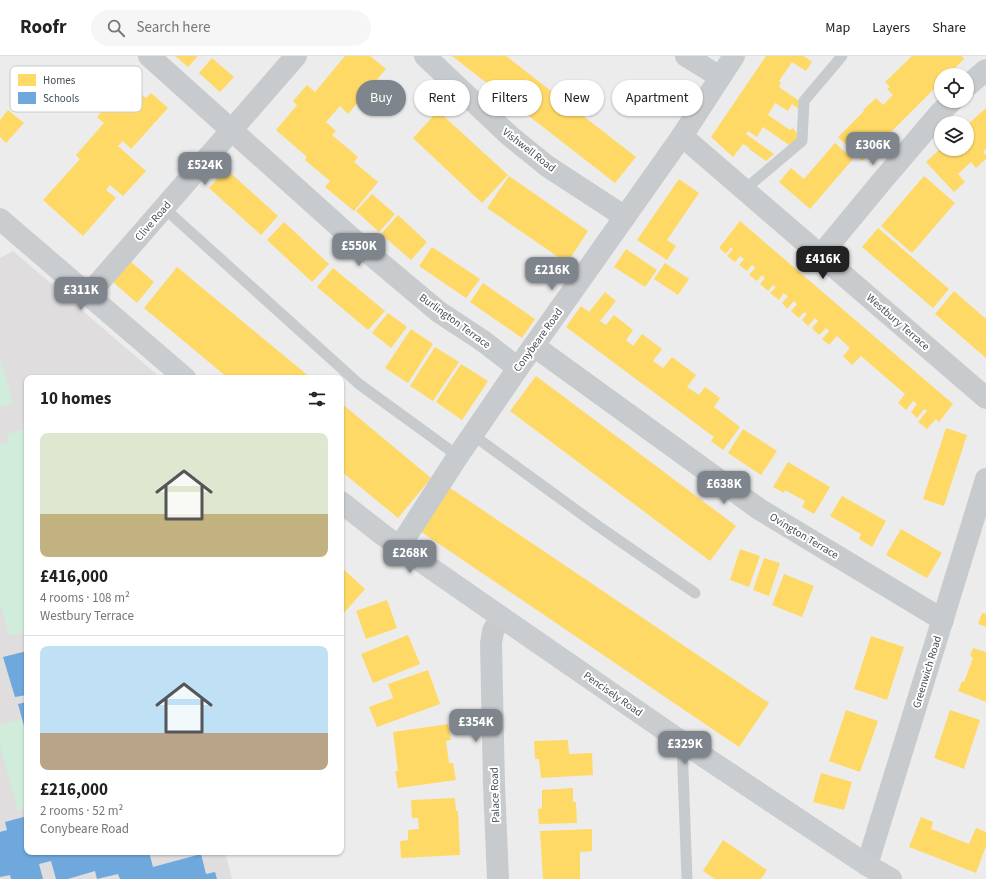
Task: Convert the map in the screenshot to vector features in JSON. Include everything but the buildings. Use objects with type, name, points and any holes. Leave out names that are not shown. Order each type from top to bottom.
[{"type":"main road","points":[[0,219],[181,375]]},
{"type":"main road","name":"Pencisely Road","points":[[344,504],[400,546],[682,742],[867,865],[891,879]]},
{"type":"street","name":"Burlington Terrace","points":[[149,56],[365,250],[439,312],[483,341],[518,368]]},
{"type":"street","name":"Clive Road","points":[[88,295],[296,56]]},
{"type":"street","name":"Vishwell Road","points":[[425,56],[510,136],[547,166],[625,217]]},
{"type":"street","points":[[686,56],[720,77]]},
{"type":"street","name":"Conybeare Road","points":[[400,546],[472,435],[682,136],[734,56]]},
{"type":"street","points":[[974,80],[986,70]]},
{"type":"street","points":[[820,256],[945,108]]},
{"type":"street","name":"Westbury Terrace","points":[[682,136],[986,398]]},
{"type":"street","name":"Ovington Terrace","points":[[534,346],[759,509],[943,620]]},
{"type":"street","name":"Greenwich Road","points":[[867,865],[986,479]]},
{"type":"street","name":"Palace Road","points":[[498,879],[494,785],[491,643],[493,630],[501,617]]},
{"type":"lane","points":[[744,190],[802,141],[804,101],[842,56]]},
{"type":"lane","points":[[164,208],[359,384],[458,456]]},
{"type":"lane","points":[[472,435],[598,526],[695,593]]},
{"type":"lane","points":[[682,742],[687,879]]},
{"type":"shaded area","points":[[13,251],[158,375],[24,375],[24,855],[226,855],[232,879],[0,879],[0,258]]},
{"type":"green space","points":[[0,359],[13,403],[0,407]]},
{"type":"green space","points":[[24,430],[24,632],[9,636],[0,602],[0,445],[9,443],[7,434]]},
{"type":"green space","points":[[22,719],[24,727],[24,809],[18,811],[0,745],[0,725]]}]
